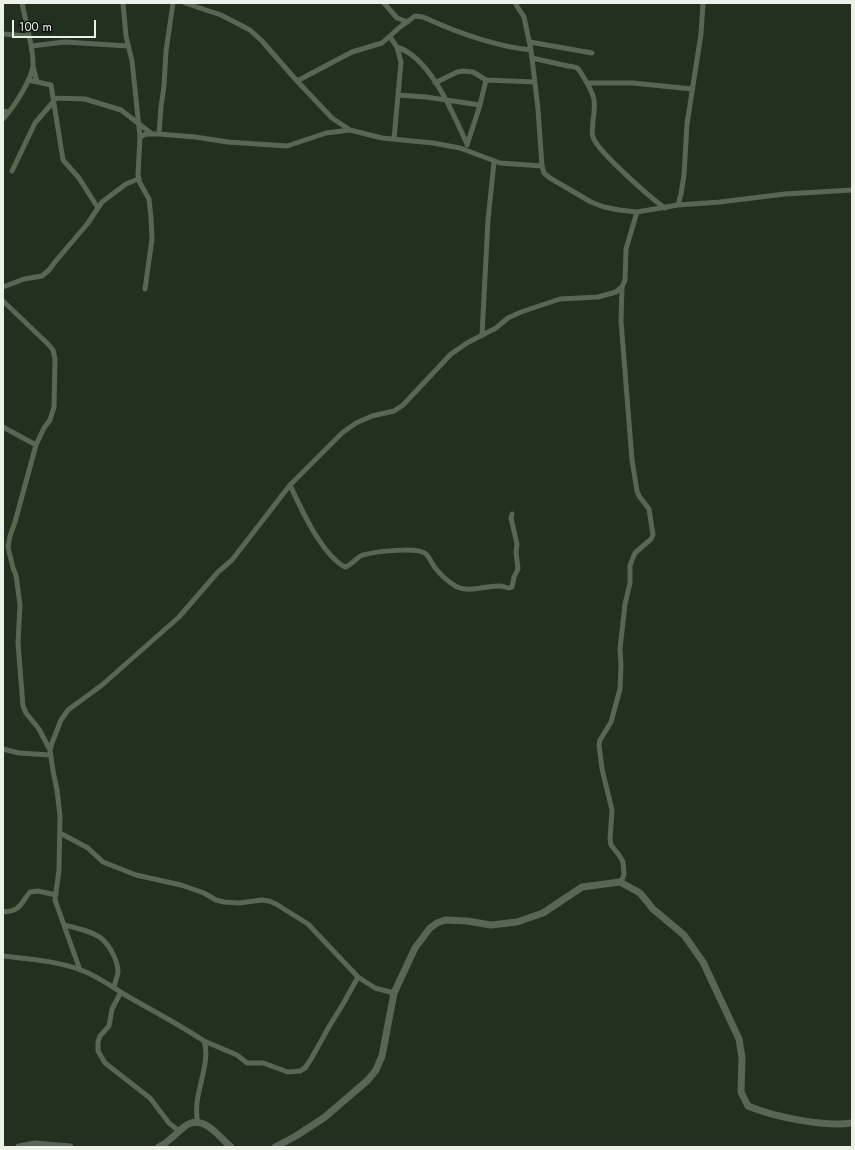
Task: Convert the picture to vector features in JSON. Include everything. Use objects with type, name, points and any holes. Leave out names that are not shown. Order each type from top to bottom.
[{"type":"street","points":[[22,3],[37,82]]},
{"type":"street","points":[[123,3],[126,36],[132,62],[139,123],[140,137],[138,179],[149,199],[151,218],[152,239],[145,289]]},
{"type":"street","points":[[159,134],[166,51],[173,3]]},
{"type":"street","points":[[185,3],[222,15],[250,30],[332,118],[350,130],[367,135],[433,143],[466,150],[494,162],[512,165],[542,166]]},
{"type":"street","points":[[384,3],[392,13],[401,20],[408,22]]},
{"type":"street","points":[[515,3],[524,17],[530,42],[542,166],[544,173],[591,202],[618,210],[636,212],[678,205],[720,202],[785,194],[852,190]]},
{"type":"street","points":[[678,205],[683,181],[687,124],[701,34],[703,3]]},
{"type":"street","points":[[297,81],[342,56],[382,43],[400,27],[416,16],[492,44],[531,50]]},
{"type":"street","points":[[400,27],[401,20]]},
{"type":"street","points":[[3,34],[29,36]]},
{"type":"street","points":[[390,37],[397,48],[401,62],[398,81],[394,139]]},
{"type":"street","points":[[31,46],[65,42],[128,46]]},
{"type":"street","points":[[530,42],[592,53]]},
{"type":"street","points":[[397,48],[409,53],[420,62],[447,100],[467,144]]},
{"type":"street","points":[[532,58],[577,67],[592,91],[594,102],[592,132],[595,141],[611,160],[656,202],[665,208]]},
{"type":"street","points":[[3,119],[16,102],[28,80],[33,65]]},
{"type":"street","points":[[435,83],[457,72],[464,71],[473,72],[486,80],[535,82]]},
{"type":"street","points":[[28,80],[51,84],[63,160],[79,178],[98,208]]},
{"type":"street","points":[[466,150],[486,80]]},
{"type":"street","points":[[588,83],[633,83],[692,89]]},
{"type":"street","points":[[398,95],[426,97],[480,105]]},
{"type":"street","points":[[54,99],[85,100],[120,110],[152,134]]},
{"type":"street","points":[[12,171],[35,123],[54,99]]},
{"type":"street","points":[[3,111],[9,112]]},
{"type":"street","points":[[140,137],[146,134],[159,134],[228,142],[284,146],[326,133],[350,130]]},
{"type":"street","points":[[482,335],[488,220],[494,162]]},
{"type":"street","points":[[3,287],[24,279],[42,276],[50,270],[88,223],[98,208],[110,195],[126,184],[138,179]]},
{"type":"street","points":[[620,882],[624,874],[623,862],[611,845],[612,810],[602,769],[599,745],[600,740],[611,722],[620,689],[622,671],[620,650],[625,604],[630,583],[630,566],[635,553],[652,539],[653,535],[649,509],[637,491],[632,460],[621,321],[622,287],[625,280],[626,249],[636,212]]},
{"type":"street","points":[[50,752],[56,731],[68,710],[102,685],[179,617],[218,572],[232,560],[290,486],[342,433],[356,423],[372,416],[394,411],[403,405],[451,354],[467,343],[496,328],[508,318],[534,307],[560,299],[611,294],[622,287]]},
{"type":"street","points":[[3,301],[48,344],[53,350],[55,359],[54,407],[50,420],[36,445],[8,547],[10,559],[16,575],[19,599],[20,622],[18,643],[23,706],[26,713],[39,729],[50,752],[57,790],[60,816],[59,883],[56,895],[57,906],[80,970]]},
{"type":"street","points":[[3,427],[36,445]]},
{"type":"street","points":[[290,486],[321,543],[343,566],[345,567],[350,565],[364,555],[402,549],[417,550],[426,554],[437,570],[460,588],[499,586],[509,588],[512,587],[514,577],[518,569],[516,552],[517,544],[511,518],[512,514]]},
{"type":"street","points":[[3,749],[19,753],[50,752]]},
{"type":"street","points":[[60,833],[88,848],[103,862],[136,875],[204,893],[216,900],[224,902],[239,903],[269,900],[308,924],[358,977],[374,988],[394,993]]},
{"type":"street","points":[[274,1147],[296,1136],[325,1117],[376,1070],[382,1056],[394,993],[415,948],[430,928],[445,920],[468,921],[491,925],[517,922],[543,913],[582,887],[620,882],[640,893],[653,909],[684,935],[703,962],[739,1039],[742,1058],[741,1092],[748,1106],[766,1113],[826,1124],[852,1123]]},
{"type":"street","points":[[3,912],[14,911],[20,906],[30,892],[34,891],[56,895]]},
{"type":"street","points":[[64,925],[89,932],[102,939],[107,945],[117,965],[118,974],[114,987]]},
{"type":"street","points":[[3,956],[47,961],[80,970],[100,978],[121,992],[204,1040],[237,1055],[247,1063],[263,1063],[288,1072],[300,1071],[305,1068],[358,977]]},
{"type":"street","points":[[121,992],[112,1010],[109,1026],[100,1036],[98,1051],[105,1063],[150,1098],[169,1123],[179,1131]]},
{"type":"street","points":[[198,1123],[196,1114],[197,1102],[206,1056],[206,1046],[204,1040]]},
{"type":"street","points":[[159,1147],[165,1144],[185,1126],[193,1122],[208,1127],[231,1147]]},
{"type":"street","points":[[18,1147],[35,1144],[70,1147]]}]
